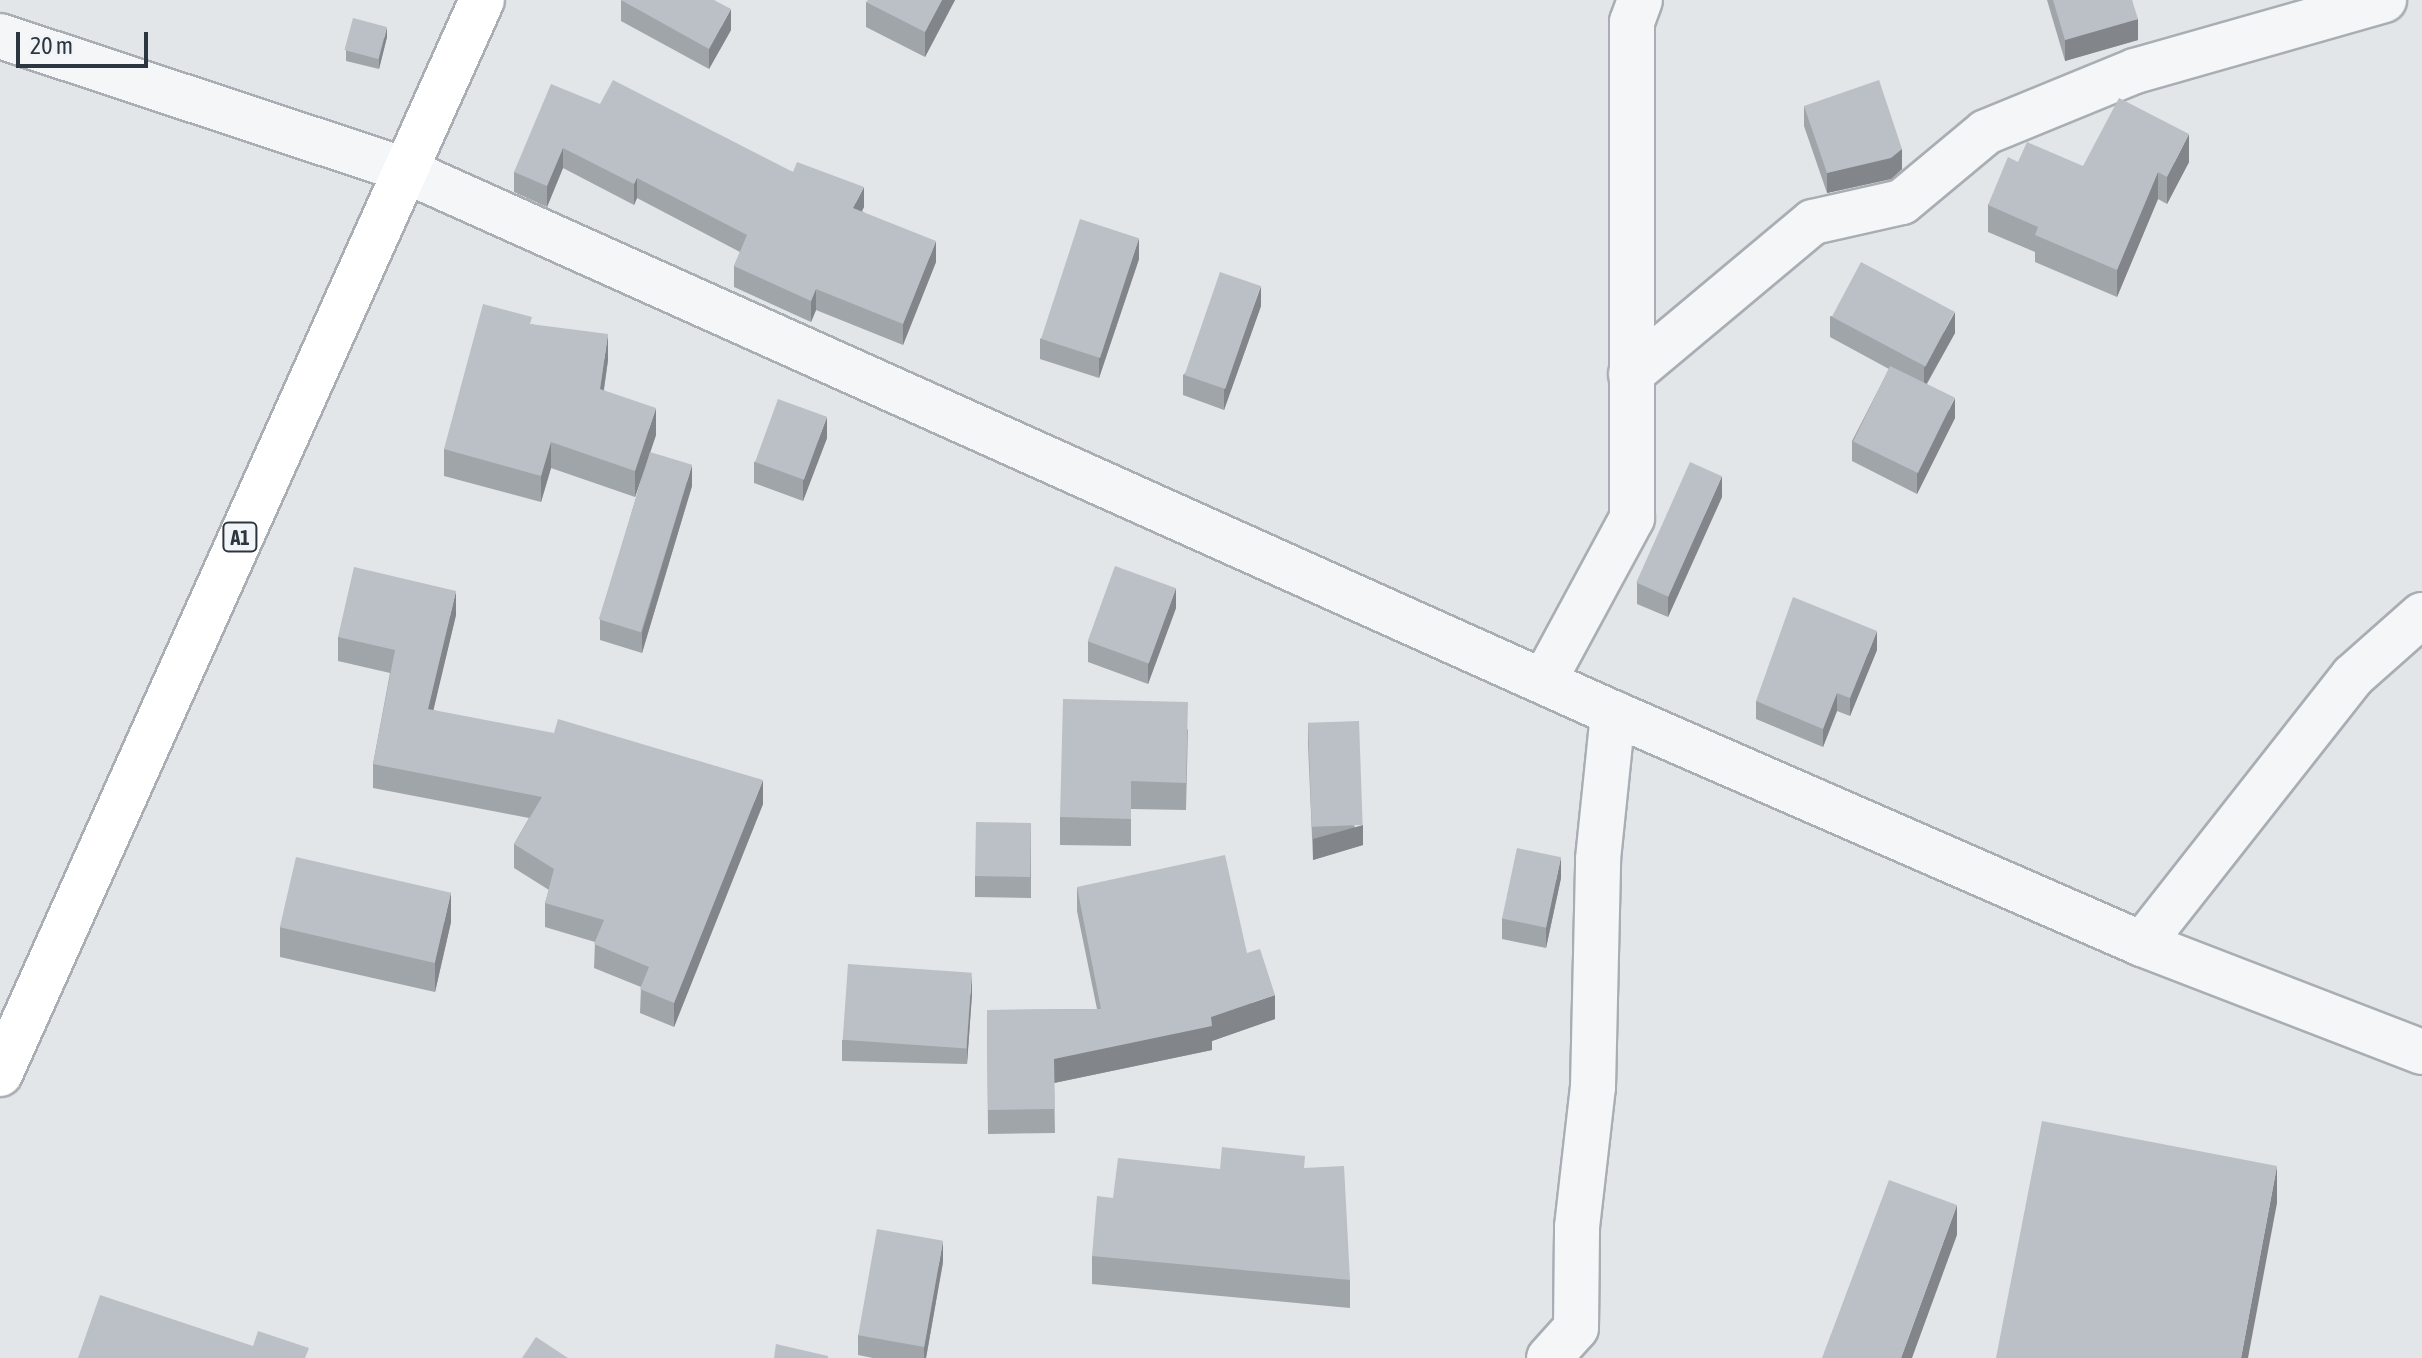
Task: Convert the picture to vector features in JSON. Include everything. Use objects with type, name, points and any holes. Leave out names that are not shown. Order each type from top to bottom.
[{"type":"highway","name":"A1","points":[[0,1074],[482,0]]},
{"type":"street","points":[[1545,679],[1632,518],[1631,374],[1637,276],[1632,22],[1640,0]]},
{"type":"street","points":[[1631,374],[1813,222],[1902,202],[1986,132],[2135,71],[2384,0]]},
{"type":"street","points":[[0,36],[404,170],[1545,679],[1613,713],[2142,944],[2422,1052]]},
{"type":"street","points":[[2142,944],[2353,676],[2422,615]]},
{"type":"street","points":[[1549,1358],[1576,1328],[1577,1227],[1593,1087],[1598,859],[1613,713]]},
{"type":"building","points":[[621,0],[714,0],[731,9],[709,49]]},
{"type":"building","points":[[942,0],[925,32],[866,2]]},
{"type":"building","points":[[2053,0],[2132,0],[2138,19],[2065,40]]},
{"type":"building","points":[[353,18],[387,27],[378,59],[344,50]]},
{"type":"building","points":[[613,80],[793,172],[797,162],[864,187],[853,208],[936,241],[903,324],[816,289],[811,301],[734,266],[747,235],[637,178],[634,184],[563,148],[547,186],[514,172],[551,84],[600,104]]},
{"type":"building","points":[[1879,80],[1902,149],[1891,158],[1827,173],[1804,106]]},
{"type":"building","points":[[2119,98],[2189,134],[2167,177],[2158,172],[2117,270],[2035,235],[2038,227],[1988,205],[2008,157],[2018,162],[2027,142],[2083,166]]},
{"type":"building","points":[[1080,219],[1139,238],[1100,358],[1041,339]]},
{"type":"building","points":[[1861,262],[1955,312],[1925,367],[1832,317]]},
{"type":"building","points":[[1220,272],[1261,286],[1225,389],[1185,375]]},
{"type":"building","points":[[483,304],[532,317],[530,324],[608,334],[600,389],[656,408],[635,471],[551,442],[541,476],[444,449]]},
{"type":"building","points":[[1890,366],[1955,398],[1918,473],[1853,441]]},
{"type":"building","points":[[778,399],[827,417],[804,480],[755,462]]},
{"type":"building","points":[[650,452],[692,465],[641,632],[599,619]]},
{"type":"building","points":[[1690,462],[1722,476],[1668,597],[1636,583]]},
{"type":"building","points":[[1115,566],[1176,588],[1149,663],[1088,641]]},
{"type":"building","points":[[354,567],[456,591],[428,709],[554,733],[558,719],[763,780],[674,1003],[640,989],[649,967],[594,944],[604,920],[545,903],[554,869],[514,844],[542,797],[373,764],[395,650],[338,637]]},
{"type":"building","points":[[1793,597],[1877,631],[1850,698],[1837,693],[1823,729],[1756,701]]},
{"type":"building","points":[[1063,699],[1188,702],[1186,783],[1131,781],[1131,819],[1060,817]]},
{"type":"building","points":[[1359,721],[1363,825],[1312,827],[1308,723]]},
{"type":"building","points":[[976,822],[1031,823],[1030,877],[975,876]]},
{"type":"building","points":[[1517,848],[1561,857],[1546,928],[1502,918]]},
{"type":"building","points":[[1225,855],[1247,953],[1260,949],[1275,995],[1211,1017],[1212,1026],[1054,1059],[1055,1109],[988,1110],[987,1010],[1101,1009],[1077,887]]},
{"type":"building","points":[[296,857],[451,893],[435,963],[280,927]]},
{"type":"building","points":[[848,964],[972,973],[966,1048],[843,1040]]},
{"type":"building","points":[[2042,1121],[2277,1166],[2241,1358],[1996,1358]]},
{"type":"building","points":[[1222,1147],[1305,1156],[1304,1168],[1344,1166],[1350,1280],[1092,1256],[1097,1196],[1113,1198],[1118,1158],[1220,1169]]},
{"type":"building","points":[[1889,1180],[1957,1205],[1901,1358],[1822,1358]]},
{"type":"building","points":[[877,1229],[943,1241],[924,1347],[858,1335]]},
{"type":"building","points":[[100,1295],[253,1346],[258,1331],[309,1348],[305,1358],[78,1358]]},
{"type":"building","points":[[536,1337],[568,1358],[522,1358]]},
{"type":"building","points":[[776,1344],[828,1356],[828,1358],[774,1358]]}]
